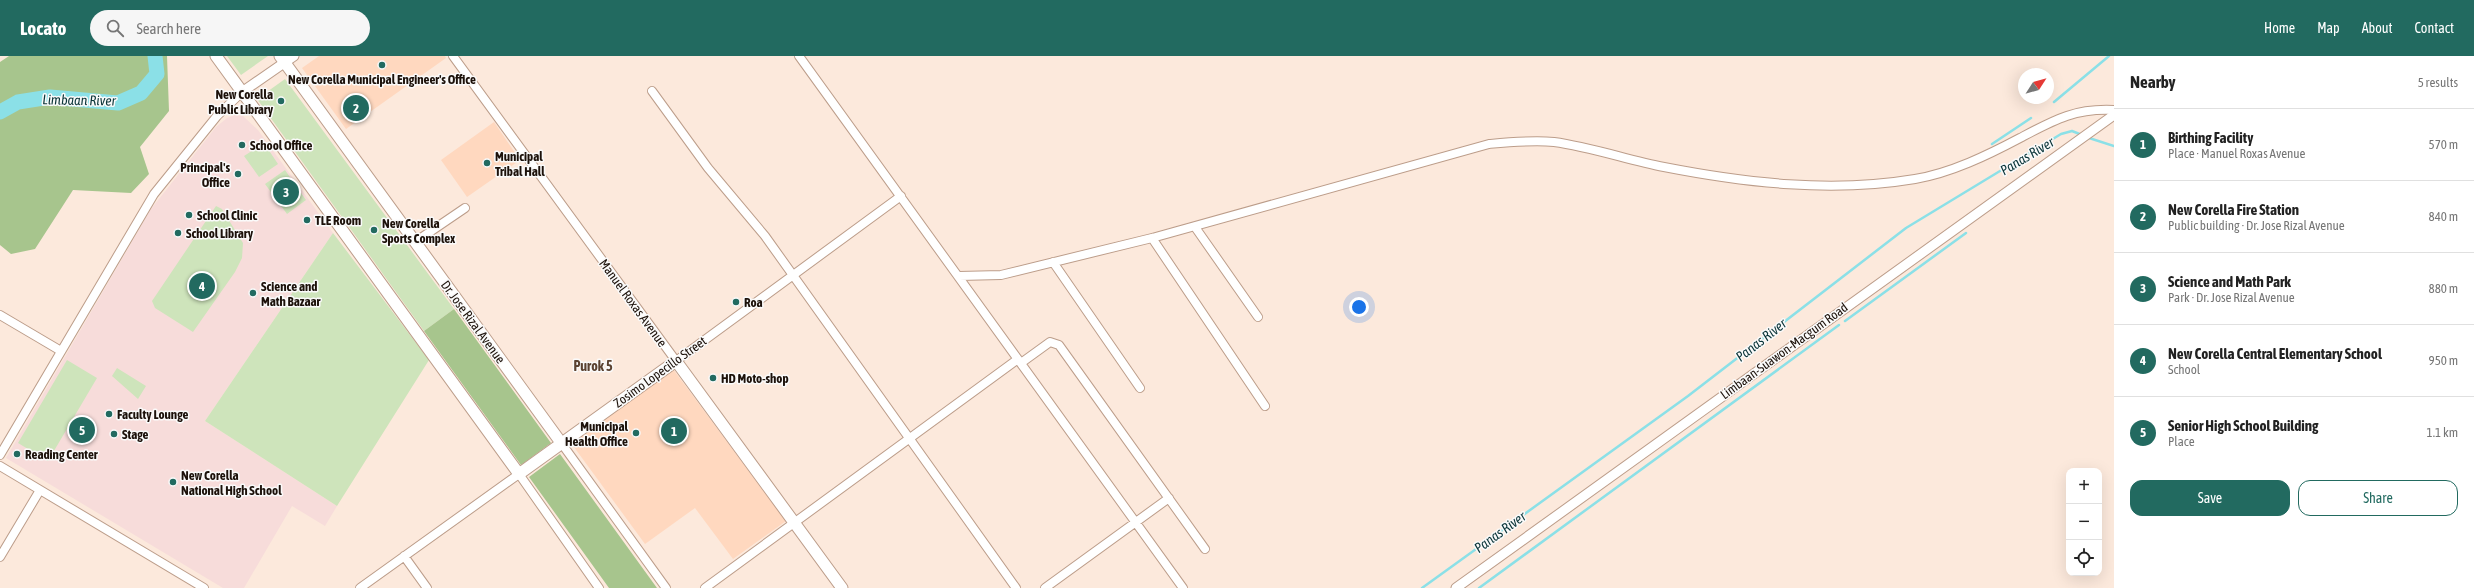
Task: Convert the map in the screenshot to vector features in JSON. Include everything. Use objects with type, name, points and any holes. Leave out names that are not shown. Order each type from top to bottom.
[{"type":"main road","points":[[216,56],[520,474]]},
{"type":"main road","name":"Dr. Jose Rizal Avenue","points":[[286,58],[415,242],[562,444]]},
{"type":"main road","name":"Zosimo Lopecillo Street","points":[[520,474],[676,361]]},
{"type":"main road","name":"Manuel Roxas Avenue","points":[[676,361],[842,588]]},
{"type":"street","name":"Manuel Roxas Avenue","points":[[453,56],[676,361]]},
{"type":"street","points":[[799,56],[1183,588]]},
{"type":"street","points":[[0,455],[154,194],[217,116],[242,92],[286,58]]},
{"type":"street","points":[[652,92],[683,136],[765,236],[1016,588]]},
{"type":"street","points":[[959,276],[1001,275],[1152,238],[1490,144],[1528,141],[1555,142],[1650,164],[1744,181],[1797,185],[1875,183],[1914,179],[1948,170],[2076,112],[2114,110]]},
{"type":"street","name":"Limbaan-Suawon-Macgum Road","points":[[1456,588],[2114,115]]},
{"type":"street","name":"Zosimo Lopecillo Street","points":[[676,361],[901,196]]},
{"type":"street","points":[[415,242],[465,208]]},
{"type":"street","points":[[1195,226],[1258,317]]},
{"type":"street","points":[[1152,238],[1265,406]]},
{"type":"street","points":[[1053,262],[1140,388]]},
{"type":"street","points":[[0,315],[61,351]]},
{"type":"street","points":[[705,588],[908,438],[1050,342],[1059,345],[1205,549]]},
{"type":"street","name":"Dr. Jose Rizal Avenue","points":[[562,444],[666,588]]},
{"type":"street","points":[[0,466],[204,588]]},
{"type":"street","points":[[520,474],[600,588]]},
{"type":"street","name":"Zosimo Lopecillo Street","points":[[360,588],[520,474]]},
{"type":"street","points":[[0,557],[40,490]]},
{"type":"street","points":[[1045,588],[1169,498]]},
{"type":"street","points":[[404,556],[427,588]]},
{"type":"shaded area","points":[[319,56],[445,56],[446,58],[346,129],[302,68]]},
{"type":"shaded area","points":[[235,115],[243,116],[258,130],[333,233],[205,421],[337,506],[325,526],[292,506],[244,588],[223,588],[6,458],[151,209],[216,127],[227,118]]},
{"type":"shaded area","points":[[494,122],[520,160],[467,197],[441,160]]},
{"type":"shaded area","points":[[673,369],[786,521],[733,559],[695,508],[645,544],[571,443]]},
{"type":"green space","points":[[9,56],[167,56],[169,111],[140,147],[149,174],[131,193],[73,190],[35,249],[11,254],[0,245],[0,62]]},
{"type":"green space","points":[[227,56],[268,56],[241,75]]},
{"type":"green space","name":"New Corella Sports Complex","points":[[285,79],[454,309],[424,331],[257,99]]},
{"type":"green space","points":[[264,143],[278,164],[259,177],[244,156]]},
{"type":"green space","points":[[285,170],[306,200],[287,214],[265,184]]},
{"type":"green space","points":[[216,206],[222,209],[243,243],[242,258],[235,272],[193,332],[155,308],[152,301]]},
{"type":"green space","points":[[333,233],[429,360],[337,506],[205,421]]},
{"type":"green space","points":[[454,309],[551,443],[521,465],[424,331]]},
{"type":"green space","points":[[67,360],[97,378],[48,461],[18,443]]},
{"type":"green space","points":[[117,368],[146,386],[138,399],[112,376]]},
{"type":"green space","points":[[560,454],[657,588],[609,588],[529,477]]},
{"type":"waterway","name":"Limbaan River","points":[[0,112],[18,102],[50,97],[118,103],[141,93],[157,74],[155,56]]},
{"type":"waterway","points":[[2054,102],[2109,56]]},
{"type":"waterway","points":[[1992,144],[2031,118]]},
{"type":"waterway","name":"Panas River","points":[[1422,588],[1688,396],[1906,228],[2061,134],[2072,131],[2082,135]]},
{"type":"waterway","name":"Panas River","points":[[2086,137],[2114,146]]},
{"type":"waterway","points":[[1845,321],[1966,233]]},
{"type":"waterway","points":[[1479,588],[1839,325]]},
{"type":"place","name":"New Corella Municipal Engineer's Office","points":[[382,65]]},
{"type":"place","name":"New Corella Public Library","points":[[281,101]]},
{"type":"place","name":"New Corella Fire Station","points":[[356,108]]},
{"type":"place","name":"School Office","points":[[242,145]]},
{"type":"place","name":"Municipal Tribal Hall","points":[[487,163]]},
{"type":"place","name":"Principal's Office","points":[[238,174]]},
{"type":"place","name":"Science and Math Park","points":[[286,192]]},
{"type":"place","name":"School Clinic","points":[[189,215]]},
{"type":"place","name":"TLE Room","points":[[307,220]]},
{"type":"place","name":"New Corella Sports Complex","points":[[374,230]]},
{"type":"place","name":"School Library","points":[[178,233]]},
{"type":"place","name":"New Corella Central Elementary School","points":[[202,286]]},
{"type":"place","name":"Science and Math Bazaar","points":[[253,293]]},
{"type":"place","name":"Roa","points":[[736,302]]},
{"type":"place","name":"HD Moto-shop","points":[[713,378]]},
{"type":"place","name":"Faculty Lounge","points":[[109,414]]},
{"type":"place","name":"Senior High School Building","points":[[82,430]]},
{"type":"place","name":"Birthing Facility","points":[[674,431]]},
{"type":"place","name":"Municipal Health Office","points":[[636,433]]},
{"type":"place","name":"Stage","points":[[114,434]]},
{"type":"place","name":"Reading Center","points":[[17,454]]},
{"type":"place","name":"New Corella National High School","points":[[173,482]]},
{"type":"district","name":"Purok 5","points":[[593,366]]}]
